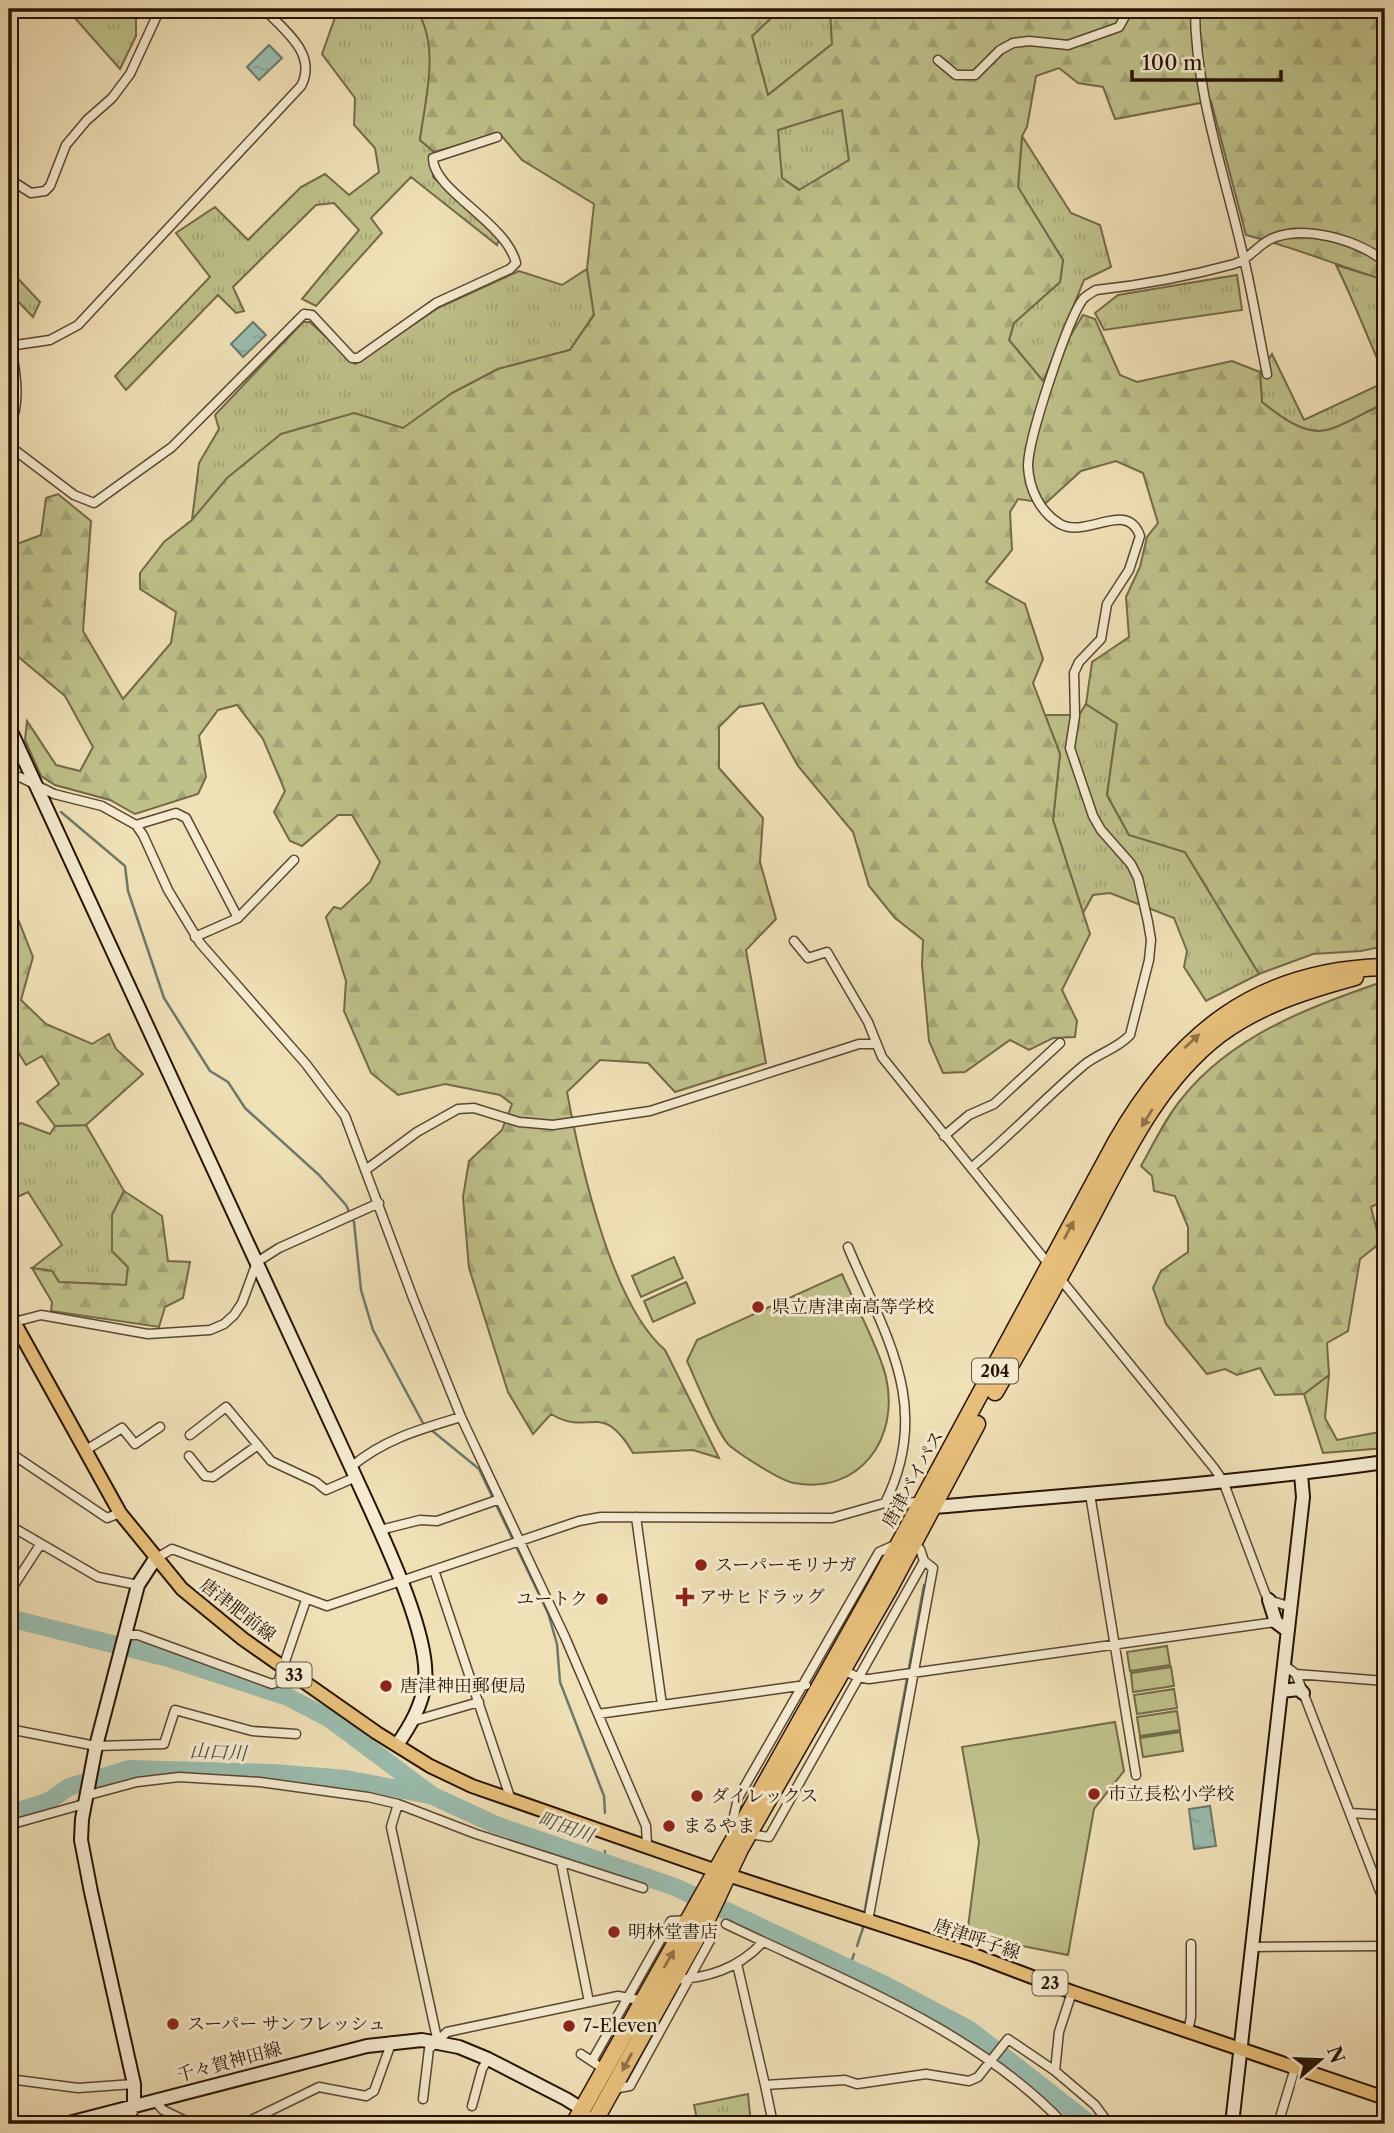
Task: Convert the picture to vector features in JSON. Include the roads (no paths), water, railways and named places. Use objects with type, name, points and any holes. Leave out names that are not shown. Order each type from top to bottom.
[{"type":"highway","name":"唐津バイパス","points":[[743,1833],[789,1765],[842,1669],[906,1544],[1054,1271],[1133,1112],[1154,1081],[1191,1040],[1228,1013],[1284,986],[1325,973],[1384,967]]},
{"type":"highway","name":"唐津バイパス","points":[[574,2124],[588,2119],[613,2090],[672,1980],[712,1892],[821,1683],[906,1544]]},
{"type":"highway","name":"唐津バイパス","points":[[588,2119],[598,2065],[636,1999],[699,1919]]},
{"type":"main road","name":"唐津肥前線","points":[[11,1318],[120,1513],[155,1559],[210,1614],[397,1745],[472,1786],[722,1873]]},
{"type":"main road","name":"唐津呼子線","points":[[722,1873],[974,1955],[1073,1992],[1385,2098]]},
{"type":"street","points":[[9,178],[30,193],[38,193],[50,186],[66,145],[87,120],[112,98],[130,74],[160,9]]},
{"type":"street","points":[[9,426],[14,417],[16,372],[10,346],[50,340],[78,325],[300,86],[307,75],[307,61],[298,44],[264,9]]},
{"type":"street","points":[[938,60],[956,75],[975,75],[1000,50],[1013,43],[1029,41],[1068,45],[1119,27],[1129,9]]},
{"type":"street","points":[[1195,9],[1199,54],[1209,111],[1267,374]]},
{"type":"street","points":[[9,442],[12,448],[74,495],[94,503],[172,447],[300,316],[312,315],[352,358],[358,358],[436,303],[510,269],[516,263],[513,250],[505,237],[445,183],[433,166],[433,158],[497,137]]},
{"type":"street","points":[[971,1168],[1017,1129],[1085,1064],[1122,1044],[1130,1035],[1151,940],[1138,878],[1131,864],[1101,830],[1093,816],[1070,748],[1075,716],[1074,673],[1079,662],[1101,639],[1107,604],[1129,570],[1140,536],[1137,527],[1122,519],[1084,528],[1060,524],[1035,498],[1028,466],[1030,445],[1049,381],[1082,301],[1088,294],[1244,260],[1269,240],[1296,233],[1347,240],[1373,252],[1385,262]]},
{"type":"street","points":[[9,727],[354,1472],[400,1582],[423,1647],[426,1666],[422,1698],[397,1745]]},
{"type":"street","points":[[9,782],[20,778],[54,794],[102,806],[136,825],[144,835],[168,890],[195,937],[324,1086],[345,1116],[412,1298],[461,1418],[500,1499],[515,1543],[598,1714],[646,1826],[647,1845]]},
{"type":"street","points":[[136,825],[176,813],[186,818],[237,918]]},
{"type":"street","points":[[195,937],[237,918],[294,860]]},
{"type":"street","points":[[794,941],[808,958],[827,952],[836,963],[868,1022],[875,1044],[944,1136],[1223,1481],[1276,1622],[1288,1630]]},
{"type":"street","points":[[944,1136],[970,1115],[994,1104],[1060,1043]]},
{"type":"street","points":[[367,1170],[417,1132],[458,1109],[474,1108],[519,1122],[553,1125],[619,1117],[650,1111],[859,1044],[875,1044]]},
{"type":"street","points":[[11,1318],[41,1315],[148,1334],[210,1330],[234,1315],[242,1303],[257,1262],[379,1203]]},
{"type":"street","points":[[848,1247],[905,1389],[907,1422],[902,1455],[885,1503]]},
{"type":"street","points":[[190,1435],[226,1407],[271,1461],[327,1490],[354,1472],[367,1453],[392,1439],[461,1418]]},
{"type":"street","points":[[86,1450],[122,1427],[135,1444],[160,1427]]},
{"type":"street","points":[[189,1457],[205,1476],[213,1477],[258,1445]]},
{"type":"street","points":[[9,1452],[107,1518],[120,1513]]},
{"type":"street","points":[[125,2124],[134,2105],[134,2084],[81,1840],[84,1800],[138,1585],[155,1559],[172,1549],[327,1606],[337,1605],[579,1521],[636,1517],[832,1518],[885,1503],[927,1505],[1090,1494],[1301,1474],[1385,1462]]},
{"type":"street","points":[[1232,2124],[1303,1497],[1301,1474]]},
{"type":"street","points":[[1090,1494],[1136,1775]]},
{"type":"street","points":[[380,1530],[420,1520],[437,1521],[500,1499]]},
{"type":"street","points":[[636,1517],[662,1705]]},
{"type":"street","points":[[9,1525],[98,1577],[138,1585]]},
{"type":"street","points":[[868,1921],[910,1674],[933,1567],[924,1560],[920,1549],[906,1544],[879,1552],[738,1798],[734,1816],[743,1833],[769,1837],[924,1560]]},
{"type":"street","points":[[14,1586],[40,1545]]},
{"type":"street","points":[[434,1570],[511,1800]]},
{"type":"street","points":[[126,1635],[138,1635],[272,1684],[278,1682],[306,1600]]},
{"type":"street","points":[[1269,1600],[1291,1607]]},
{"type":"street","points":[[842,1669],[857,1677],[910,1674],[1276,1622]]},
{"type":"street","points":[[1284,1665],[1296,1674],[1385,1681]]},
{"type":"street","points":[[1296,1674],[1385,1904]]},
{"type":"street","points":[[598,1714],[821,1683]]},
{"type":"street","points":[[1281,1691],[1299,1689],[1303,1693]]},
{"type":"street","points":[[412,1721],[480,1702]]},
{"type":"street","points":[[9,1729],[96,1746],[164,1744],[175,1710],[252,1731],[296,1734]]},
{"type":"street","points":[[789,1765],[804,1773]]},
{"type":"street","points":[[9,1825],[137,1782],[179,1777],[260,1782],[398,1804],[643,1888]]},
{"type":"street","points":[[398,1804],[391,1827],[438,2043]]},
{"type":"street","points":[[1350,1813],[1385,1815]]},
{"type":"street","points":[[561,1862],[589,2002]]},
{"type":"street","points":[[613,2090],[630,2086],[691,1979],[713,1935],[699,1919]]},
{"type":"street","points":[[726,1924],[913,2014],[990,2063],[1047,2106],[1064,2124]]},
{"type":"street","points":[[672,1980],[717,1973],[737,1964],[763,1942]]},
{"type":"street","points":[[1188,2031],[1191,2017],[1191,1944]]},
{"type":"street","points":[[1252,1947],[1385,1946]]},
{"type":"street","points":[[737,1964],[773,2124]]},
{"type":"street","points":[[1055,2071],[1059,2032],[1073,1992]]},
{"type":"street","points":[[423,2099],[429,2049],[447,2032],[589,2002],[636,1999]]},
{"type":"street","points":[[765,2085],[834,2080],[857,2084],[926,2074],[968,2081],[978,2077],[1008,2039],[1055,2071],[1095,2105],[1109,2124]]},
{"type":"street","points":[[243,2124],[319,2087],[366,2096],[374,2091],[392,2041]]},
{"type":"street","name":"千々賀神田線","points":[[65,2124],[392,2041],[438,2043],[488,2059],[588,2119]]},
{"type":"street","points":[[582,2054],[598,2065]]},
{"type":"street","points":[[472,2106],[482,2068],[488,2059]]},
{"type":"street","points":[[1278,2124],[1295,2067]]},
{"type":"street","points":[[9,2079],[78,2088],[134,2084]]},
{"type":"street","points":[[154,2100],[163,2110],[192,2124]]},
{"type":"water","points":[[269,45],[282,58],[259,80],[247,67]]},
{"type":"water","points":[[253,322],[266,335],[243,357],[231,344]]},
{"type":"water","points":[[1210,1806],[1216,1846],[1194,1849],[1189,1809]]},
{"type":"waterway","points":[[61,812],[125,866],[128,891],[164,998],[210,1071],[228,1082],[245,1108],[319,1175],[346,1205],[354,1222],[361,1290],[373,1330],[424,1425]]},
{"type":"waterway","points":[[430,1429],[479,1469],[548,1613],[557,1644],[560,1682],[604,1796],[605,1813]]},
{"type":"waterway","points":[[865,1909],[924,1585]]},
{"type":"waterway","name":"町田川","points":[[9,1618],[168,1658],[288,1697],[330,1719],[433,1796],[496,1825],[675,1887],[885,1985],[970,2030],[1090,2124]]},
{"type":"waterway","name":"山口川","points":[[9,1814],[49,1801],[69,1787],[129,1769],[273,1773],[346,1779],[429,1795]]},
{"type":"waterway","points":[[605,1851],[605,1862]]},
{"type":"waterway","points":[[857,1946],[863,1928]]},
{"type":"waterway","points":[[849,1969],[854,1954]]},
{"type":"place","name":"県立唐津南高等学校","points":[[758,1307]]},
{"type":"place","name":"スーパーモリナガ","points":[[701,1565]]},
{"type":"place","name":"アサヒドラッグ","points":[[685,1597]]},
{"type":"place","name":"ユートク","points":[[602,1599]]},
{"type":"place","name":"唐津神田郵便局","points":[[386,1686]]},
{"type":"place","name":"市立長松小学校","points":[[1094,1794]]},
{"type":"place","name":"ダイレックス","points":[[697,1796]]},
{"type":"place","name":"まるやま","points":[[669,1826]]},
{"type":"place","name":"明林堂書店","points":[[614,1932]]},
{"type":"place","name":"スーパー サンフレッシュ","points":[[173,2024]]},
{"type":"place","name":"7-Eleven","points":[[569,2026]]}]
